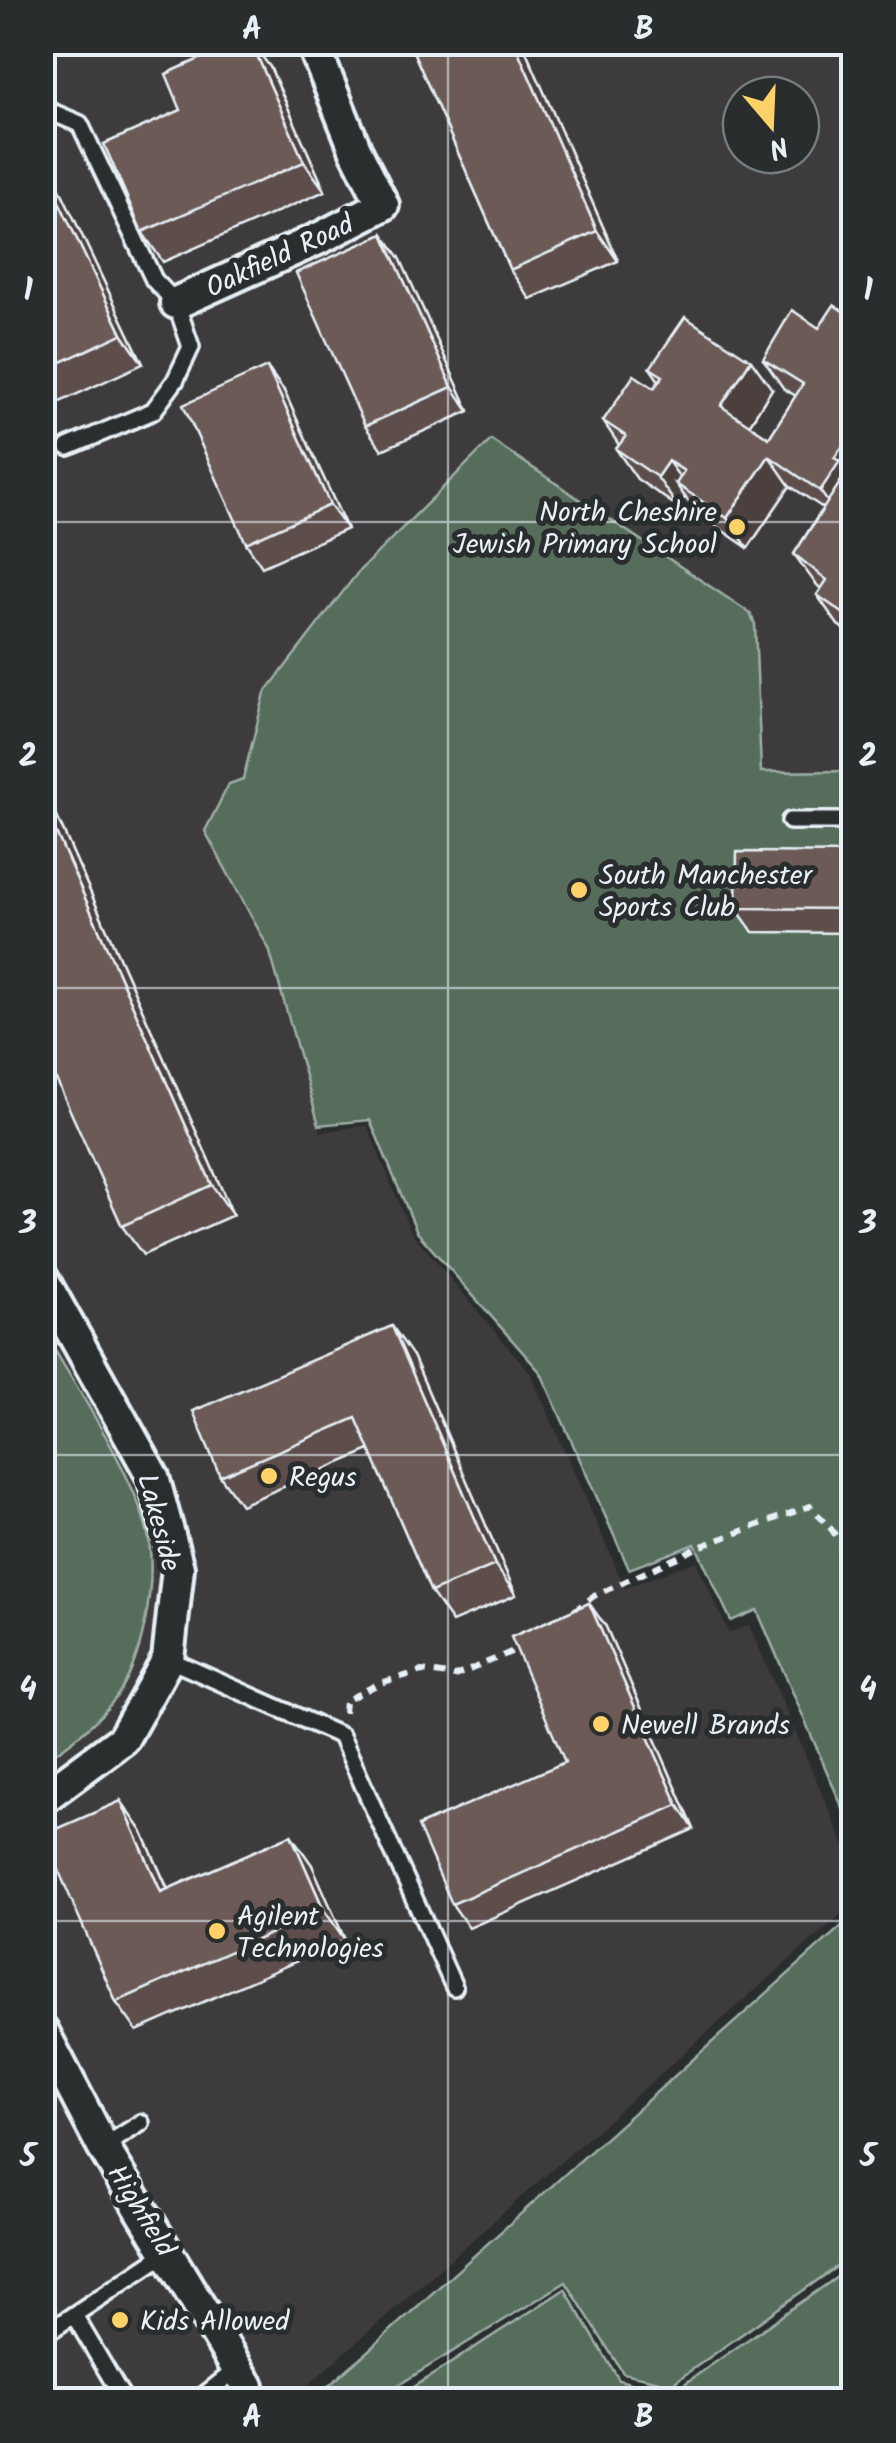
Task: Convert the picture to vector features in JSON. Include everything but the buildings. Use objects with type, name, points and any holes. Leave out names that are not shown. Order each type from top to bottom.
[{"type":"street","name":"Oakfield Road","points":[[176,303],[383,205],[312,42]]},
{"type":"street","name":"Lakeside","points":[[42,1278],[154,1478],[178,1568],[168,1660],[123,1739],[42,1798]]},
{"type":"street","name":"Highfield","points":[[42,2030],[103,2147],[242,2377]]},
{"type":"lane","points":[[42,108],[80,124],[154,280],[176,303],[191,348],[175,381],[153,411],[68,447]]},
{"type":"lane","points":[[790,821],[854,822]]},
{"type":"lane","points":[[168,1660],[341,1736],[454,1987]]},
{"type":"lane","points":[[103,2147],[141,2122]]},
{"type":"lane","points":[[42,2336],[168,2252]]},
{"type":"lane","points":[[74,2315],[124,2400]]},
{"type":"lane","points":[[198,2400],[242,2377]]},
{"type":"path","points":[[565,1618],[594,1596],[700,1547],[810,1506],[832,1530],[854,1565]]},
{"type":"path","points":[[341,1736],[345,1701],[380,1682],[422,1672],[455,1676],[536,1641]]},
{"type":"shaded area","points":[[42,43],[853,43],[853,771],[761,773],[755,624],[265,693],[243,780],[273,956],[321,1132],[367,1125],[411,1232],[531,1374],[625,1588],[696,1561],[729,1633],[749,1625],[853,1865],[853,1904],[291,2400],[43,2400]]},
{"type":"green space","name":"South Manchester Sports Club","points":[[491,440],[750,613],[755,624],[761,772],[853,771],[853,1832],[757,1610],[731,1621],[695,1544],[629,1569],[541,1373],[417,1232],[370,1120],[319,1125],[269,949],[205,831],[229,784],[243,779],[265,693],[359,571]]},
{"type":"green space","points":[[42,1329],[133,1490],[149,1540],[150,1558],[149,1599],[141,1642],[126,1680],[92,1724],[43,1761]]},
{"type":"green space","points":[[853,1916],[853,2255],[672,2384],[623,2373],[566,2282],[374,2400],[313,2400]]},
{"type":"green space","points":[[853,2266],[853,2400],[394,2400],[565,2289],[619,2380],[670,2394]]},
{"type":"place","name":"North Cheshire Jewish Primary School","points":[[737,527]]},
{"type":"place","name":"South Manchester Sports Club","points":[[579,890]]},
{"type":"place","name":"Regus","points":[[269,1476]]},
{"type":"place","name":"Newell Brands","points":[[601,1724]]},
{"type":"place","name":"Agilent Technologies","points":[[217,1931]]},
{"type":"place","name":"Kids Allowed","points":[[120,2320]]}]
